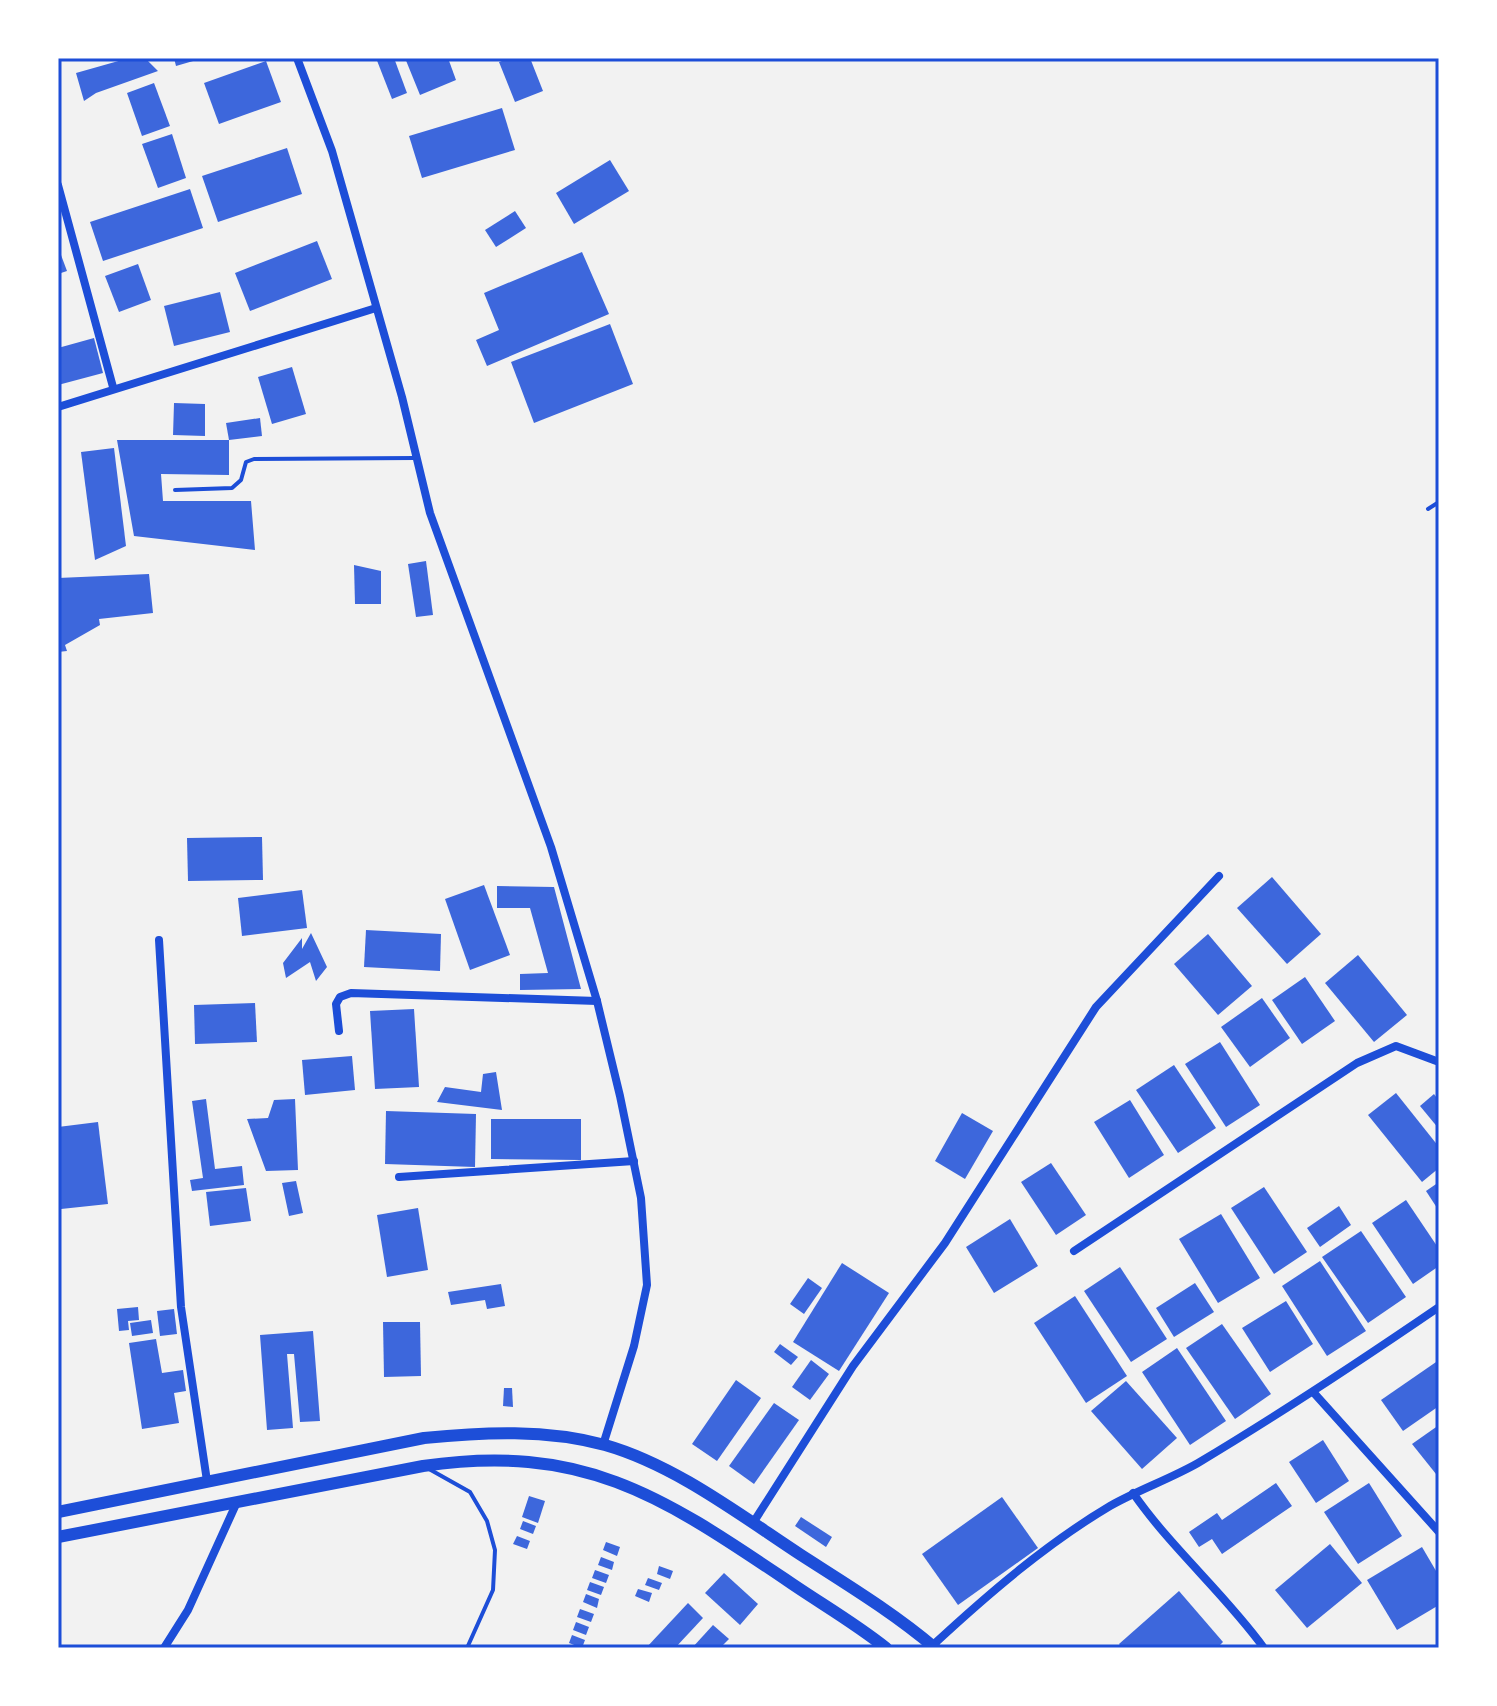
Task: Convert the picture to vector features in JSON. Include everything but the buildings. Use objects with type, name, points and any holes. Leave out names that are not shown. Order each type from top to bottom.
[{"type":"main road","points":[[58,1512],[372,1447],[479,1432],[524,1433],[603,1445],[656,1466],[753,1523],[934,1647]]},
{"type":"main road","points":[[58,1537],[423,1466],[470,1459],[510,1459],[599,1474],[649,1494],[886,1648]]},
{"type":"street","points":[[297,58],[332,151],[438,536],[551,847],[597,1001],[634,1161],[641,1198],[647,1285],[634,1346],[603,1445]]},
{"type":"street","points":[[58,185],[113,387]]},
{"type":"street","points":[[58,407],[113,387],[376,308]]},
{"type":"street","points":[[753,1523],[853,1366],[945,1243],[1096,1007],[1219,876]]},
{"type":"street","points":[[159,940],[181,1307],[207,1481]]},
{"type":"street","points":[[339,1031],[336,1004],[340,997],[351,993],[597,1001]]},
{"type":"street","points":[[1074,1251],[1357,1063],[1396,1046],[1414,1049],[1439,1062]]},
{"type":"street","points":[[399,1177],[634,1161]]},
{"type":"street","points":[[934,1647],[981,1601],[1068,1534],[1133,1493],[1194,1465],[1314,1393],[1439,1307]]},
{"type":"street","points":[[1314,1393],[1439,1532]]},
{"type":"street","points":[[1133,1493],[1160,1530],[1243,1620],[1264,1648]]},
{"type":"street","points":[[164,1648],[188,1610],[237,1502]]},
{"type":"lane","points":[[175,490],[232,488],[241,480],[246,462],[254,459],[417,458]]},
{"type":"lane","points":[[1428,509],[1439,502]]},
{"type":"lane","points":[[423,1466],[470,1492],[487,1521],[495,1550],[493,1590],[467,1648]]}]
